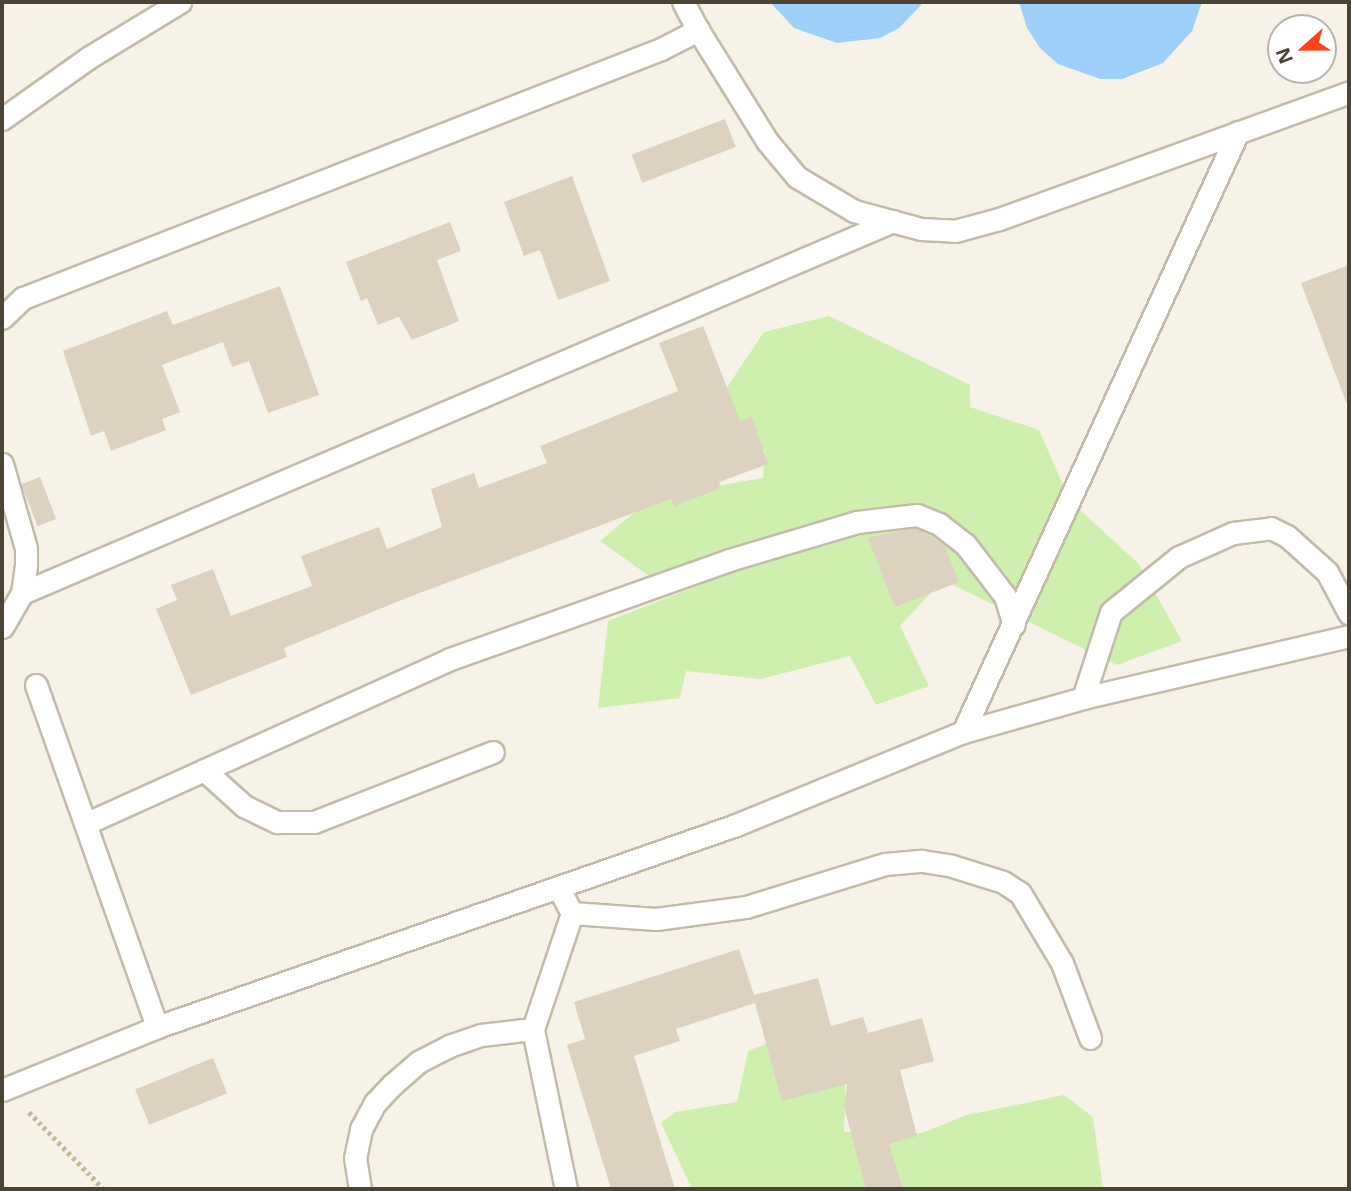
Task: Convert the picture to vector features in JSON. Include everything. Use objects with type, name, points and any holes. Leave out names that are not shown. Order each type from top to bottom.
[{"type":"lane","points":[[2,119],[88,58],[180,2]]},
{"type":"lane","points":[[683,2],[767,141],[797,177],[854,211],[893,221],[955,231],[1349,92]]},
{"type":"lane","points":[[4,308],[23,298],[661,49],[698,30]]},
{"type":"lane","points":[[963,732],[1238,132]]},
{"type":"lane","points":[[22,593],[893,221]]},
{"type":"lane","points":[[2,464],[26,548],[22,593],[2,627]]},
{"type":"lane","points":[[86,823],[450,659],[729,561],[887,516],[917,515],[939,524],[965,544],[1005,596],[1014,625]]},
{"type":"lane","points":[[1083,698],[1111,612],[1179,557],[1233,533],[1271,528],[1287,536],[1327,572],[1349,613]]},
{"type":"lane","points":[[4,1090],[157,1027],[736,825],[963,732],[1083,698],[1349,636]]},
{"type":"lane","points":[[36,685],[157,1027]]},
{"type":"lane","points":[[204,770],[244,806],[277,822],[314,822],[494,752]]},
{"type":"lane","points":[[572,913],[606,919],[695,916],[746,907],[885,864],[922,861],[952,866],[1003,882],[1020,893],[1062,963],[1090,1038]]},
{"type":"lane","points":[[558,887],[572,913],[533,1028],[566,1189]]},
{"type":"lane","points":[[360,1189],[355,1158],[360,1129],[375,1103],[393,1083],[418,1062],[449,1046],[481,1035],[533,1028]]},
{"type":"path","points":[[4,1090],[104,1189]]},
{"type":"green space","points":[[829,316],[970,385],[970,407],[1039,430],[1070,501],[1139,564],[1182,641],[1117,665],[943,580],[900,626],[929,686],[876,705],[850,656],[761,679],[686,671],[680,698],[598,708],[608,621],[710,581],[649,576],[600,541],[653,497],[763,478],[765,452],[715,405],[764,332]]},
{"type":"green space","points":[[805,1029],[846,1063],[844,1132],[922,1133],[967,1115],[1064,1095],[1093,1117],[1103,1189],[692,1189],[661,1123],[675,1112],[737,1102],[748,1051]]},
{"type":"water","points":[[770,2],[924,2],[899,28],[880,38],[837,43],[794,28]]},
{"type":"water","points":[[1019,2],[1202,2],[1192,31],[1163,63],[1122,79],[1100,79],[1058,64],[1040,48],[1027,28]]},
{"type":"building","points":[[725,119],[736,147],[642,183],[632,155]]},
{"type":"building","points":[[572,176],[610,281],[558,300],[540,250],[524,256],[504,202]]},
{"type":"building","points":[[450,222],[461,251],[437,260],[459,321],[412,340],[399,317],[378,325],[367,298],[361,301],[346,262]]},
{"type":"building","points":[[1349,265],[1349,401],[1346,402],[1301,283]]},
{"type":"building","points":[[280,286],[319,395],[268,413],[249,361],[232,367],[223,342],[162,365],[180,412],[162,419],[166,430],[111,451],[104,431],[91,436],[63,351],[167,311],[173,325]]},
{"type":"building","points":[[703,326],[740,421],[752,417],[768,464],[719,482],[721,488],[674,506],[671,499],[409,597],[284,648],[287,657],[191,695],[156,609],[177,600],[171,585],[213,569],[231,616],[312,586],[301,556],[379,527],[387,549],[442,527],[431,489],[474,473],[479,488],[547,463],[540,446],[678,391],[659,343]]},
{"type":"building","points":[[40,477],[56,519],[37,526],[21,484]]},
{"type":"building","points":[[915,528],[944,544],[959,582],[895,607],[868,538]]},
{"type":"building","points":[[739,949],[754,995],[818,978],[831,1026],[863,1017],[868,1033],[922,1018],[934,1061],[900,1070],[917,1136],[889,1144],[903,1189],[866,1189],[844,1107],[847,1084],[782,1101],[755,1003],[676,1029],[680,1041],[634,1056],[675,1189],[611,1189],[567,1045],[585,1039],[574,1002]]},
{"type":"building","points":[[213,1058],[227,1093],[149,1125],[135,1089]]}]
